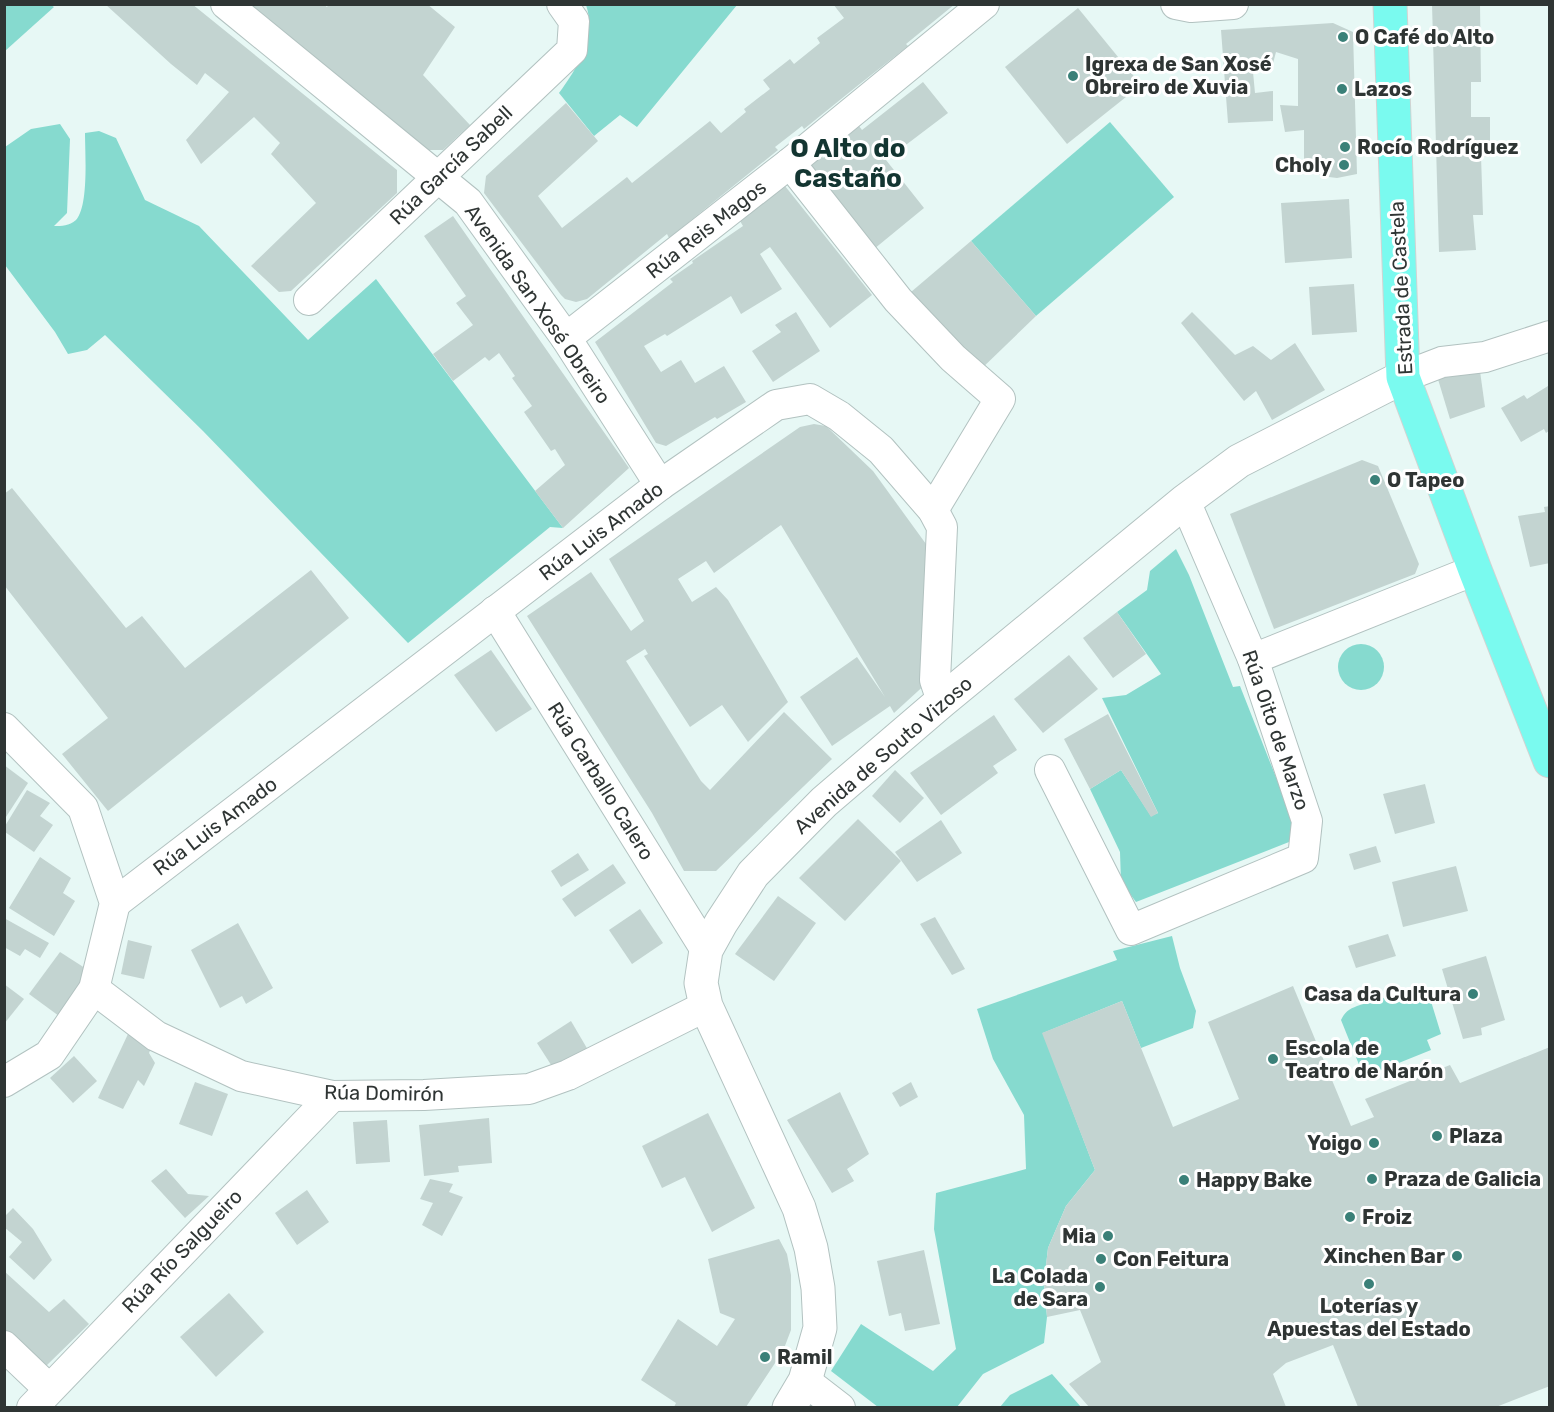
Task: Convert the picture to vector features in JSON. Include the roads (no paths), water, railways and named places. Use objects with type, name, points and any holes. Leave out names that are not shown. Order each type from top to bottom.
[{"type":"main road","name":"Estrada de Castela","points":[[1390,4],[1404,377],[1475,570],[1550,761]]},
{"type":"street","name":"Avenida San Xosé Obreiro","points":[[226,4],[468,202],[567,338],[660,486]]},
{"type":"street","name":"Rúa Reis Magos","points":[[567,338],[790,163],[984,4]]},
{"type":"street","points":[[1186,6],[1233,4]]},
{"type":"street","name":"Rúa García Sabell","points":[[309,300],[572,50],[568,13]]},
{"type":"street","points":[[790,163],[898,300],[953,358],[1000,399],[933,510]]},
{"type":"street","points":[[1404,377],[1442,362],[1485,357],[1550,336]]},
{"type":"street","name":"Avenida de Souto Vizoso","points":[[797,1394],[820,1328],[818,1288],[811,1248],[799,1208],[706,1006],[701,983],[706,950],[721,923],[753,874],[824,802],[942,701],[1185,501],[1239,461],[1404,377]]},
{"type":"street","name":"Rúa Luis Amado","points":[[115,903],[660,486],[776,405],[810,399],[839,416],[881,450],[933,510],[942,527],[935,680],[942,701]]},
{"type":"street","name":"Rúa Oito de Marzo","points":[[1050,770],[1131,930],[1303,858],[1307,821],[1253,659],[1185,501]]},
{"type":"street","points":[[1253,659],[1475,570]]},
{"type":"street","name":"Rúa Carballo Calero","points":[[495,611],[706,950]]},
{"type":"street","points":[[4,728],[83,808],[115,903],[94,989],[49,1055],[4,1082]]},
{"type":"street","name":"Rúa Domirón","points":[[94,989],[156,1036],[241,1076],[332,1096],[423,1095],[529,1089],[568,1075],[706,1006]]},
{"type":"street","name":"Rúa Río Salgueiro","points":[[41,1398],[332,1096]]},
{"type":"street","points":[[4,1346],[41,1398]]},
{"type":"street","points":[[797,1394],[840,1407]]},
{"type":"place","name":"O Café do Alto","points":[[1343,37]]},
{"type":"place","name":"Igrexa de San Xosé Obreiro de Xuvia","points":[[1073,76]]},
{"type":"place","name":"Lazos","points":[[1342,89]]},
{"type":"place","name":"Rocío Rodríguez","points":[[1345,147]]},
{"type":"place","name":"Choly","points":[[1344,165]]},
{"type":"place","name":"O Tapeo","points":[[1375,480]]},
{"type":"place","name":"Casa da Cultura","points":[[1473,994]]},
{"type":"place","name":"Escola de Teatro de Narón","points":[[1273,1059]]},
{"type":"place","name":"Plaza","points":[[1437,1136]]},
{"type":"place","name":"Yoigo","points":[[1374,1143]]},
{"type":"place","name":"Praza de Galicia","points":[[1372,1179]]},
{"type":"place","name":"Happy Bake","points":[[1184,1180]]},
{"type":"place","name":"Froiz","points":[[1350,1217]]},
{"type":"place","name":"Mia","points":[[1108,1236]]},
{"type":"place","name":"Xinchen Bar","points":[[1457,1256]]},
{"type":"place","name":"Con Feitura","points":[[1101,1259]]},
{"type":"place","name":"Loterías y Apuestas del Estado","points":[[1369,1284]]},
{"type":"place","name":"La Colada de Sara","points":[[1100,1287]]},
{"type":"place","name":"Ramil","points":[[765,1357]]},
{"type":"district","name":"O Alto do Castaño","points":[[848,163]]}]
